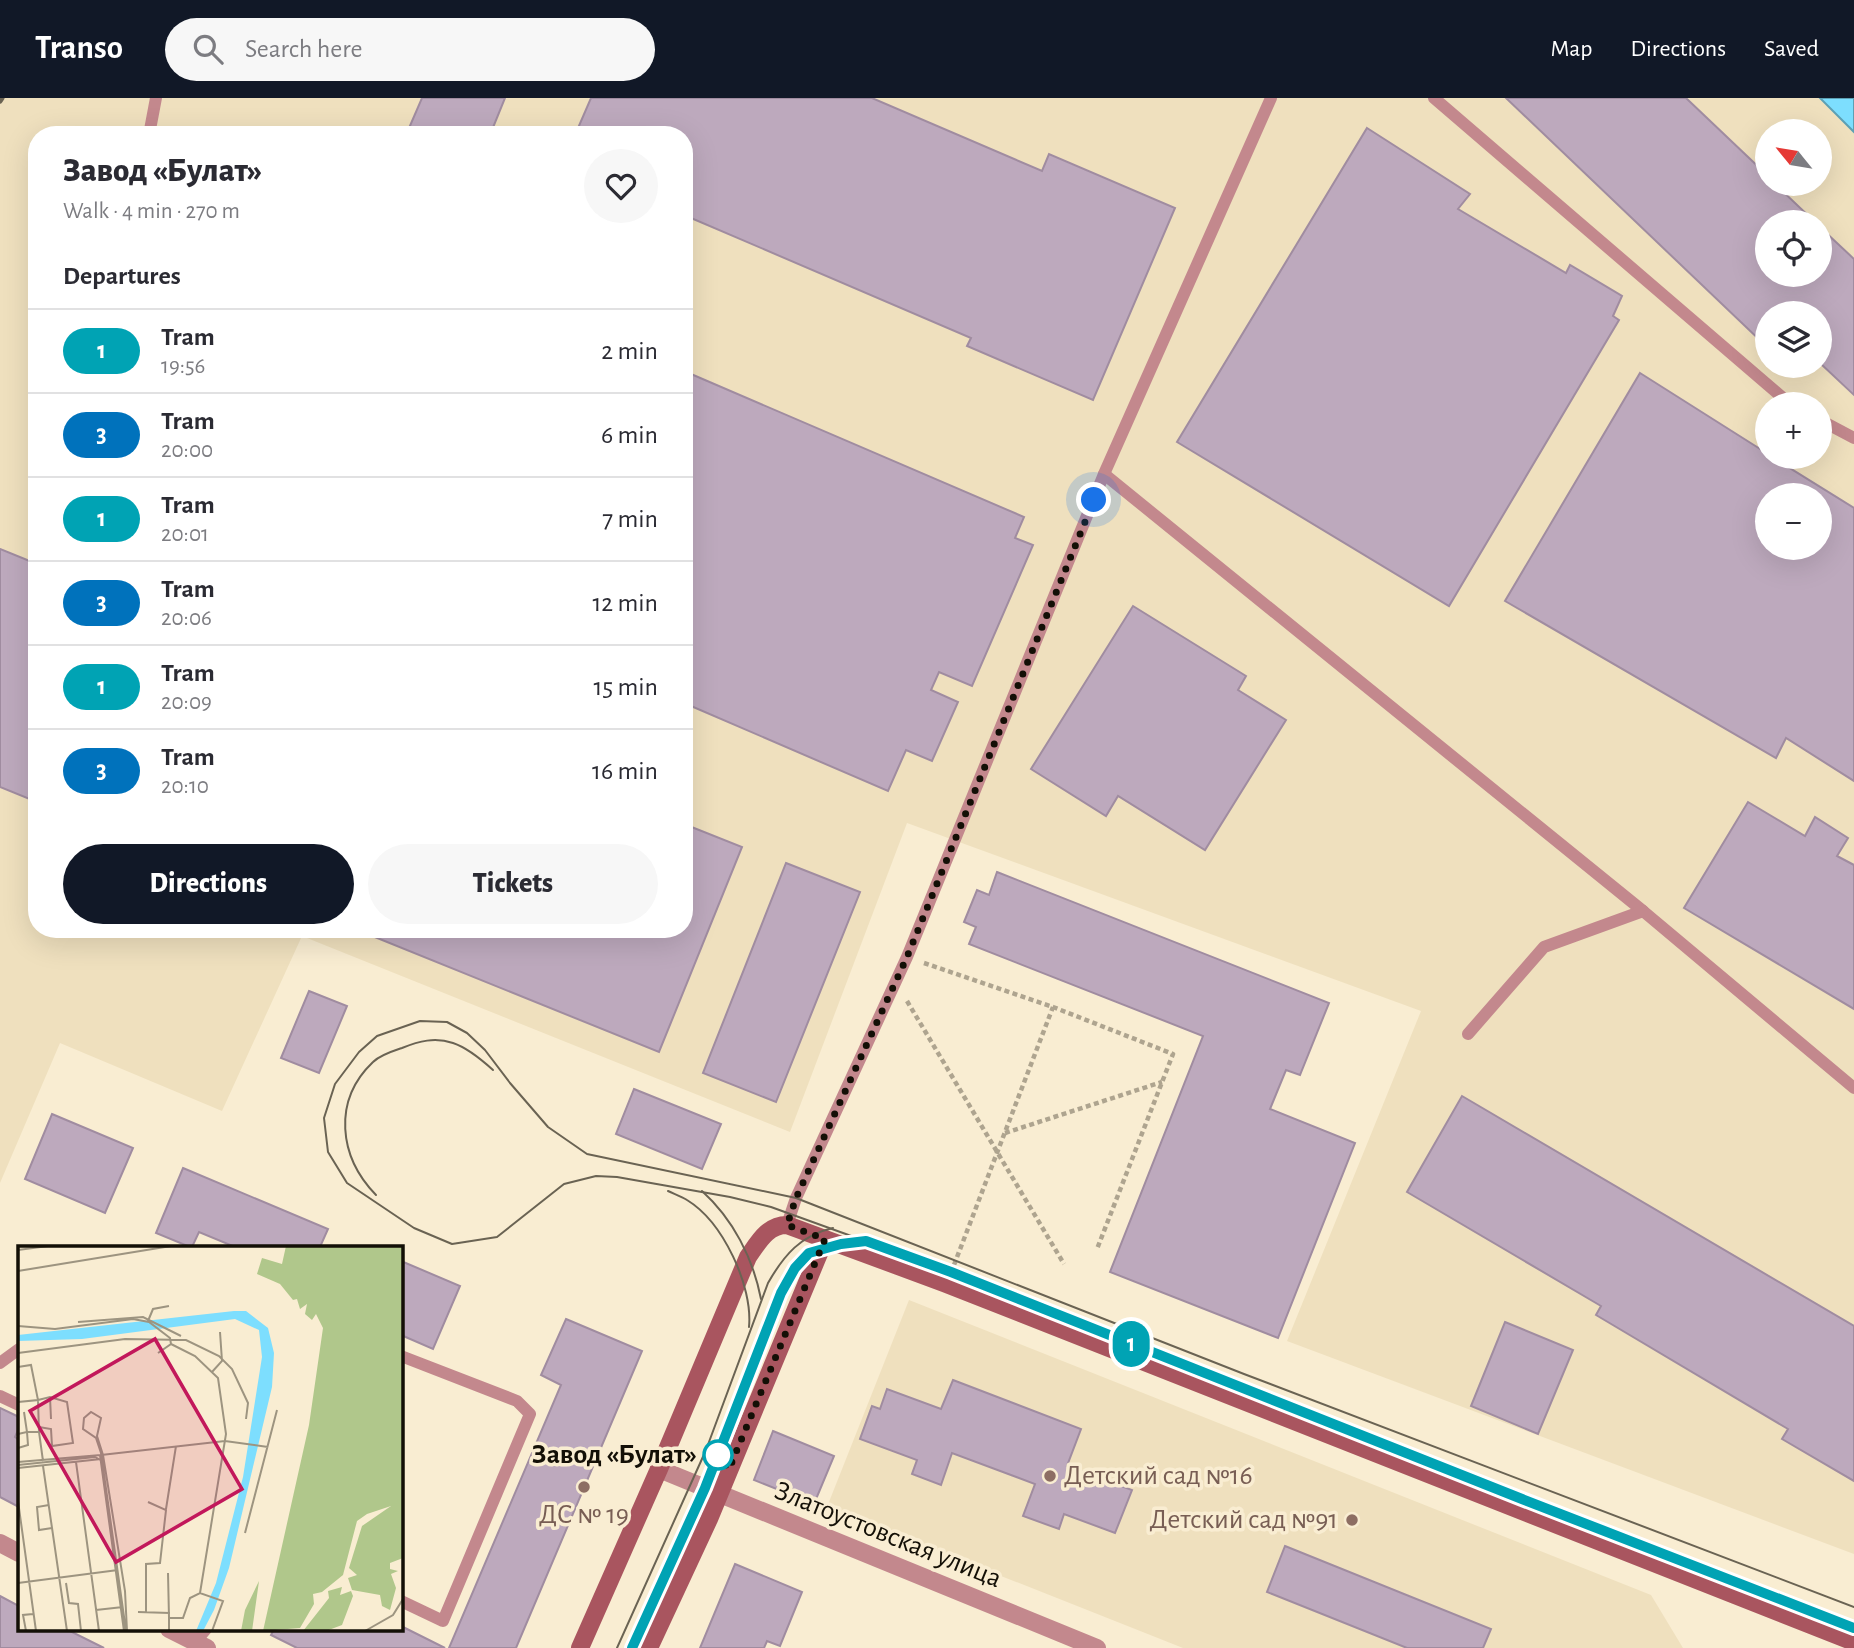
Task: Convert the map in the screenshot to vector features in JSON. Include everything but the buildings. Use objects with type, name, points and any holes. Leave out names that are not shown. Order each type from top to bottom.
[{"type":"main road","points":[[580,1648],[659,1469],[740,1273],[765,1233],[778,1225],[787,1225],[944,1283],[1854,1642]]},
{"type":"main road","points":[[649,1648],[719,1494],[825,1239]]},
{"type":"street","name":"Златоустовская улица","points":[[659,1469],[1097,1648]]},
{"type":"street","points":[[0,1543],[18,1552]]},
{"type":"street","points":[[172,1630],[202,1640]]},
{"type":"lane","points":[[151,126],[156,98]]},
{"type":"lane","points":[[787,1225],[796,1198],[907,957],[1104,474],[1272,98]]},
{"type":"lane","points":[[1434,98],[1776,392]]},
{"type":"lane","points":[[1832,426],[1854,438]]},
{"type":"lane","points":[[1104,474],[1643,911],[1854,1088]]},
{"type":"lane","points":[[1468,1034],[1544,947],[1643,911]]},
{"type":"lane","points":[[0,1363],[18,1350]]},
{"type":"lane","points":[[402,1356],[517,1401],[530,1414],[443,1621],[402,1601]]},
{"type":"lane","points":[[0,1396],[18,1405]]},
{"type":"path","points":[[907,957],[1053,1007],[1173,1054],[1097,1249]]},
{"type":"path","points":[[896,982],[1064,1265]]},
{"type":"path","points":[[944,1283],[951,1272],[998,1154],[1053,1007]]},
{"type":"path","points":[[1005,1133],[1163,1082]]},
{"type":"shaded area","points":[[0,98],[1854,98],[1854,1554],[1287,1341],[1421,1011],[907,823],[790,1132],[307,938],[693,938],[693,126],[28,126],[28,938],[301,938],[222,1111],[60,1043],[0,1183]]},
{"type":"shaded area","name":"Детский сад №16","points":[[909,1300],[1651,1595],[1683,1648],[1183,1648],[827,1507]]},
{"type":"water","points":[[1820,98],[1854,98],[1854,132]]},
{"type":"tram line","points":[[1854,1607],[1244,1374],[796,1198],[587,1154],[548,1127],[485,1050],[467,1033],[447,1022],[420,1021],[377,1036],[359,1052],[335,1084],[324,1118],[328,1152],[347,1183],[414,1228],[452,1244],[497,1237],[564,1184],[596,1176],[617,1177],[730,1197],[771,1207],[951,1272],[1854,1628]]},
{"type":"tram line","points":[[376,1195],[354,1164],[345,1129],[351,1094],[360,1077],[373,1062],[415,1043],[440,1040],[464,1048],[493,1070]]},
{"type":"tram line","points":[[668,1191],[700,1210],[723,1239],[741,1275],[749,1311],[749,1327]]},
{"type":"tram line","points":[[702,1191],[723,1214],[740,1240],[753,1269],[761,1299]]},
{"type":"tram line","points":[[617,1648],[706,1450],[768,1283],[794,1248],[812,1236],[833,1228]]},
{"type":"tram line","name":"1","points":[[632,1648],[705,1488],[781,1293],[795,1268],[809,1253],[821,1248],[866,1241],[951,1272],[1854,1628]]},
{"type":"tram line","points":[[632,1648],[705,1488],[781,1293],[805,1258],[813,1252],[821,1248],[863,1242]]},
{"type":"place","name":"Завод «Булат»","points":[[718,1455]]},
{"type":"place","name":"Детский сад №16","points":[[1050,1476]]},
{"type":"place","name":"ДС № 19","points":[[584,1487]]},
{"type":"place","name":"Детский сад №91","points":[[1352,1520]]},
{"type":"route","points":[[718,1455],[729,1469],[825,1239],[787,1225],[796,1198],[907,957],[1094,500]]}]
